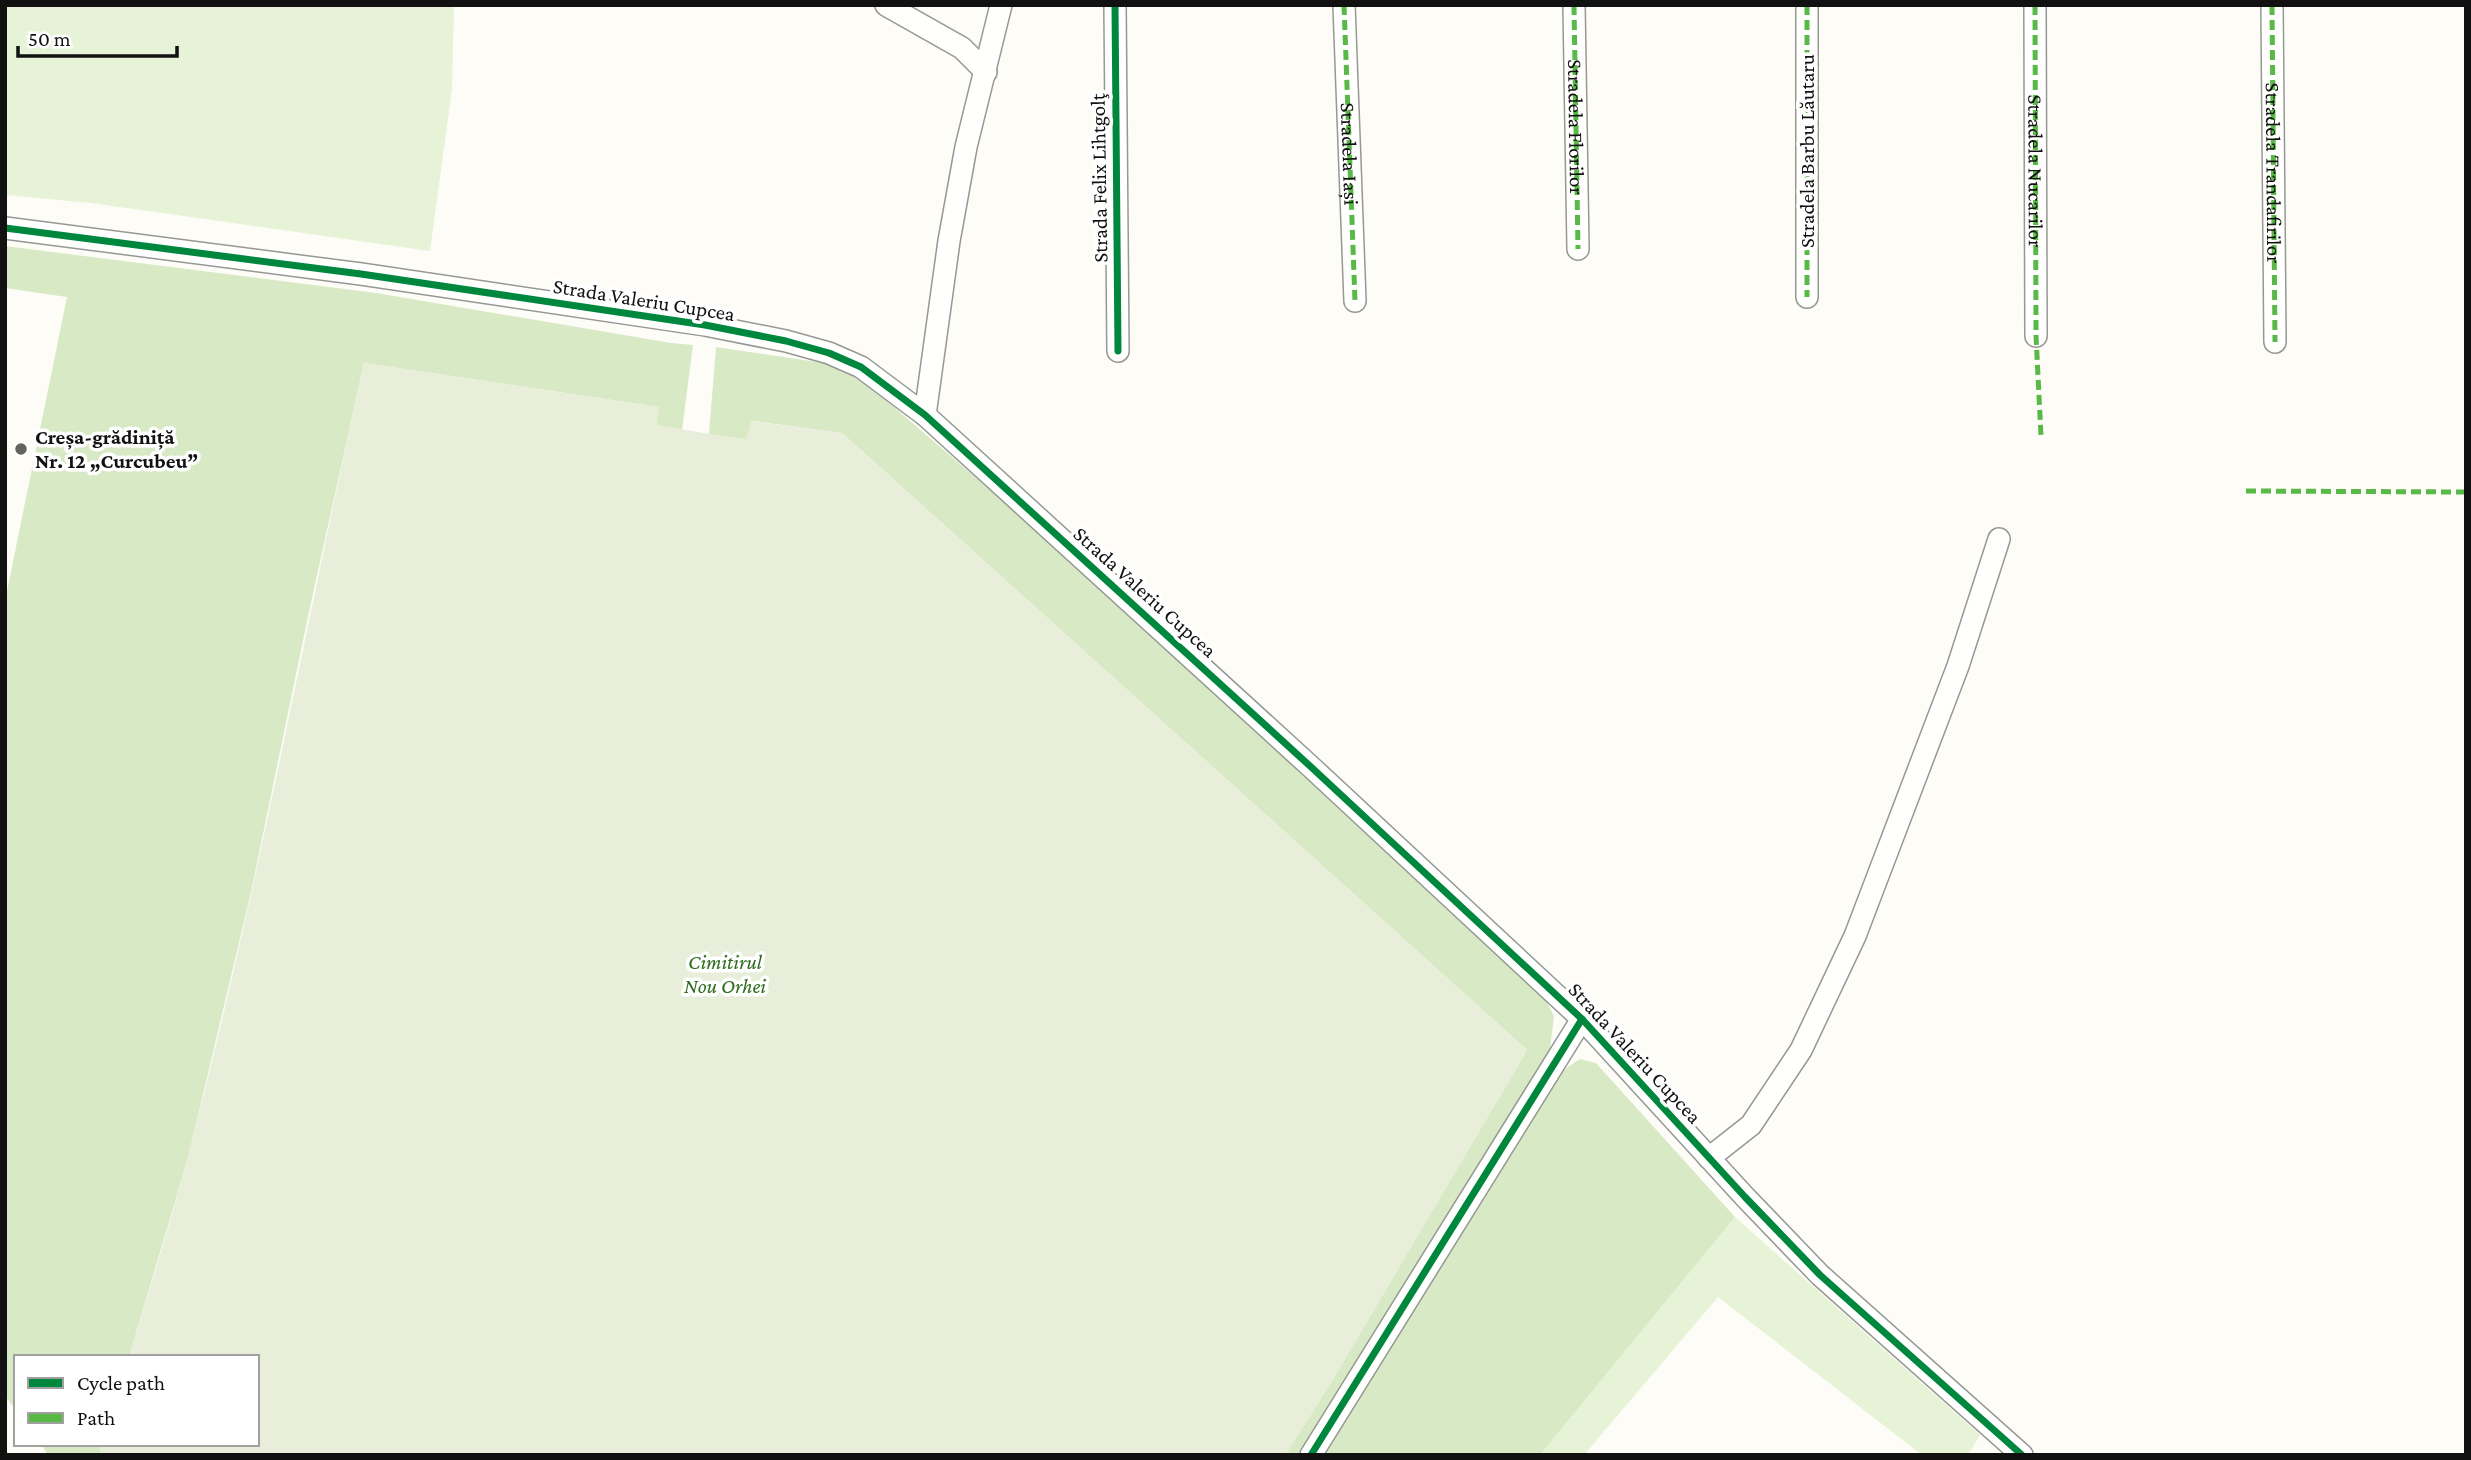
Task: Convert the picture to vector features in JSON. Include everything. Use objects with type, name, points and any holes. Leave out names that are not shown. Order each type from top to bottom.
[{"type":"street","points":[[886,5],[961,48],[986,72]]},
{"type":"street","points":[[925,415],[949,241],[966,147],[1001,5]]},
{"type":"street","name":"Strada Felix Lihtgolţ","points":[[1115,5],[1118,351]]},
{"type":"street","name":"Stradela Iași","points":[[1344,5],[1355,301]]},
{"type":"street","name":"Stradela Florilor","points":[[1574,5],[1578,249]]},
{"type":"street","name":"Stradela Barbu Lăutaru","points":[[1807,5],[1807,297]]},
{"type":"street","name":"Stradela Nucarilor","points":[[2035,5],[2036,336]]},
{"type":"street","name":"Stradela Trandafirilor","points":[[2272,5],[2275,342]]},
{"type":"street","name":"Strada Valeriu Cupcea","points":[[5,228],[361,274],[705,325],[829,352],[861,368],[925,415],[1582,1018],[1820,1275],[2022,1455]]},
{"type":"street","points":[[1709,1158],[1751,1125],[1801,1050],[1849,947],[1958,666],[1999,539]]},
{"type":"street","points":[[1311,1455],[1582,1018]]},
{"type":"green space","points":[[5,5],[454,5],[452,89],[430,251],[91,203],[5,195]]},
{"type":"green space","points":[[5,246],[376,293],[693,345],[682,430],[656,425],[659,407],[364,363],[251,892],[188,1158],[130,1355],[14,1355],[14,1407],[5,1396],[5,601],[67,297],[5,288]]},
{"type":"green space","points":[[716,347],[837,365],[872,388],[1034,528],[1543,995],[1554,1016],[1550,1050],[1541,1068],[1300,1455],[1285,1455],[1332,1381],[1527,1050],[842,433],[752,421],[747,440],[709,434]]},
{"type":"green space","name":"Cimitirul Nou Orhei","points":[[364,363],[659,407],[656,425],[746,440],[751,421],[842,433],[1527,1050],[1332,1381],[1285,1455],[99,1455],[101,1446],[259,1446],[259,1355],[130,1355],[180,1184],[236,961]]},
{"type":"green space","points":[[1580,1059],[1596,1063],[1735,1217],[1540,1455],[1325,1455],[1559,1073]]},
{"type":"green space","points":[[1735,1217],[1980,1435],[1968,1455],[1922,1455],[1718,1297],[1584,1455],[1540,1455]]},
{"type":"green space","points":[[42,1446],[101,1446],[99,1455],[48,1455]]},
{"type":"marked path","points":[[1344,5],[1355,301]]},
{"type":"marked path","points":[[1574,5],[1578,249]]},
{"type":"marked path","points":[[1807,5],[1807,297]]},
{"type":"marked path","points":[[2035,5],[2036,336],[2041,436]]},
{"type":"marked path","points":[[2272,5],[2275,342]]},
{"type":"marked path","points":[[2246,491],[2466,492]]},
{"type":"cycle path","points":[[1115,5],[1118,351]]},
{"type":"cycle path","points":[[5,228],[361,274],[705,325],[786,341],[829,353],[861,367],[925,415],[1310,766],[1582,1019],[1820,1275],[2022,1455]]},
{"type":"cycle path","points":[[1311,1455],[1582,1019]]},
{"type":"place","name":"Creșa-grădiniță Nr. 12 „Curcubeu”","points":[[21,449]]}]
